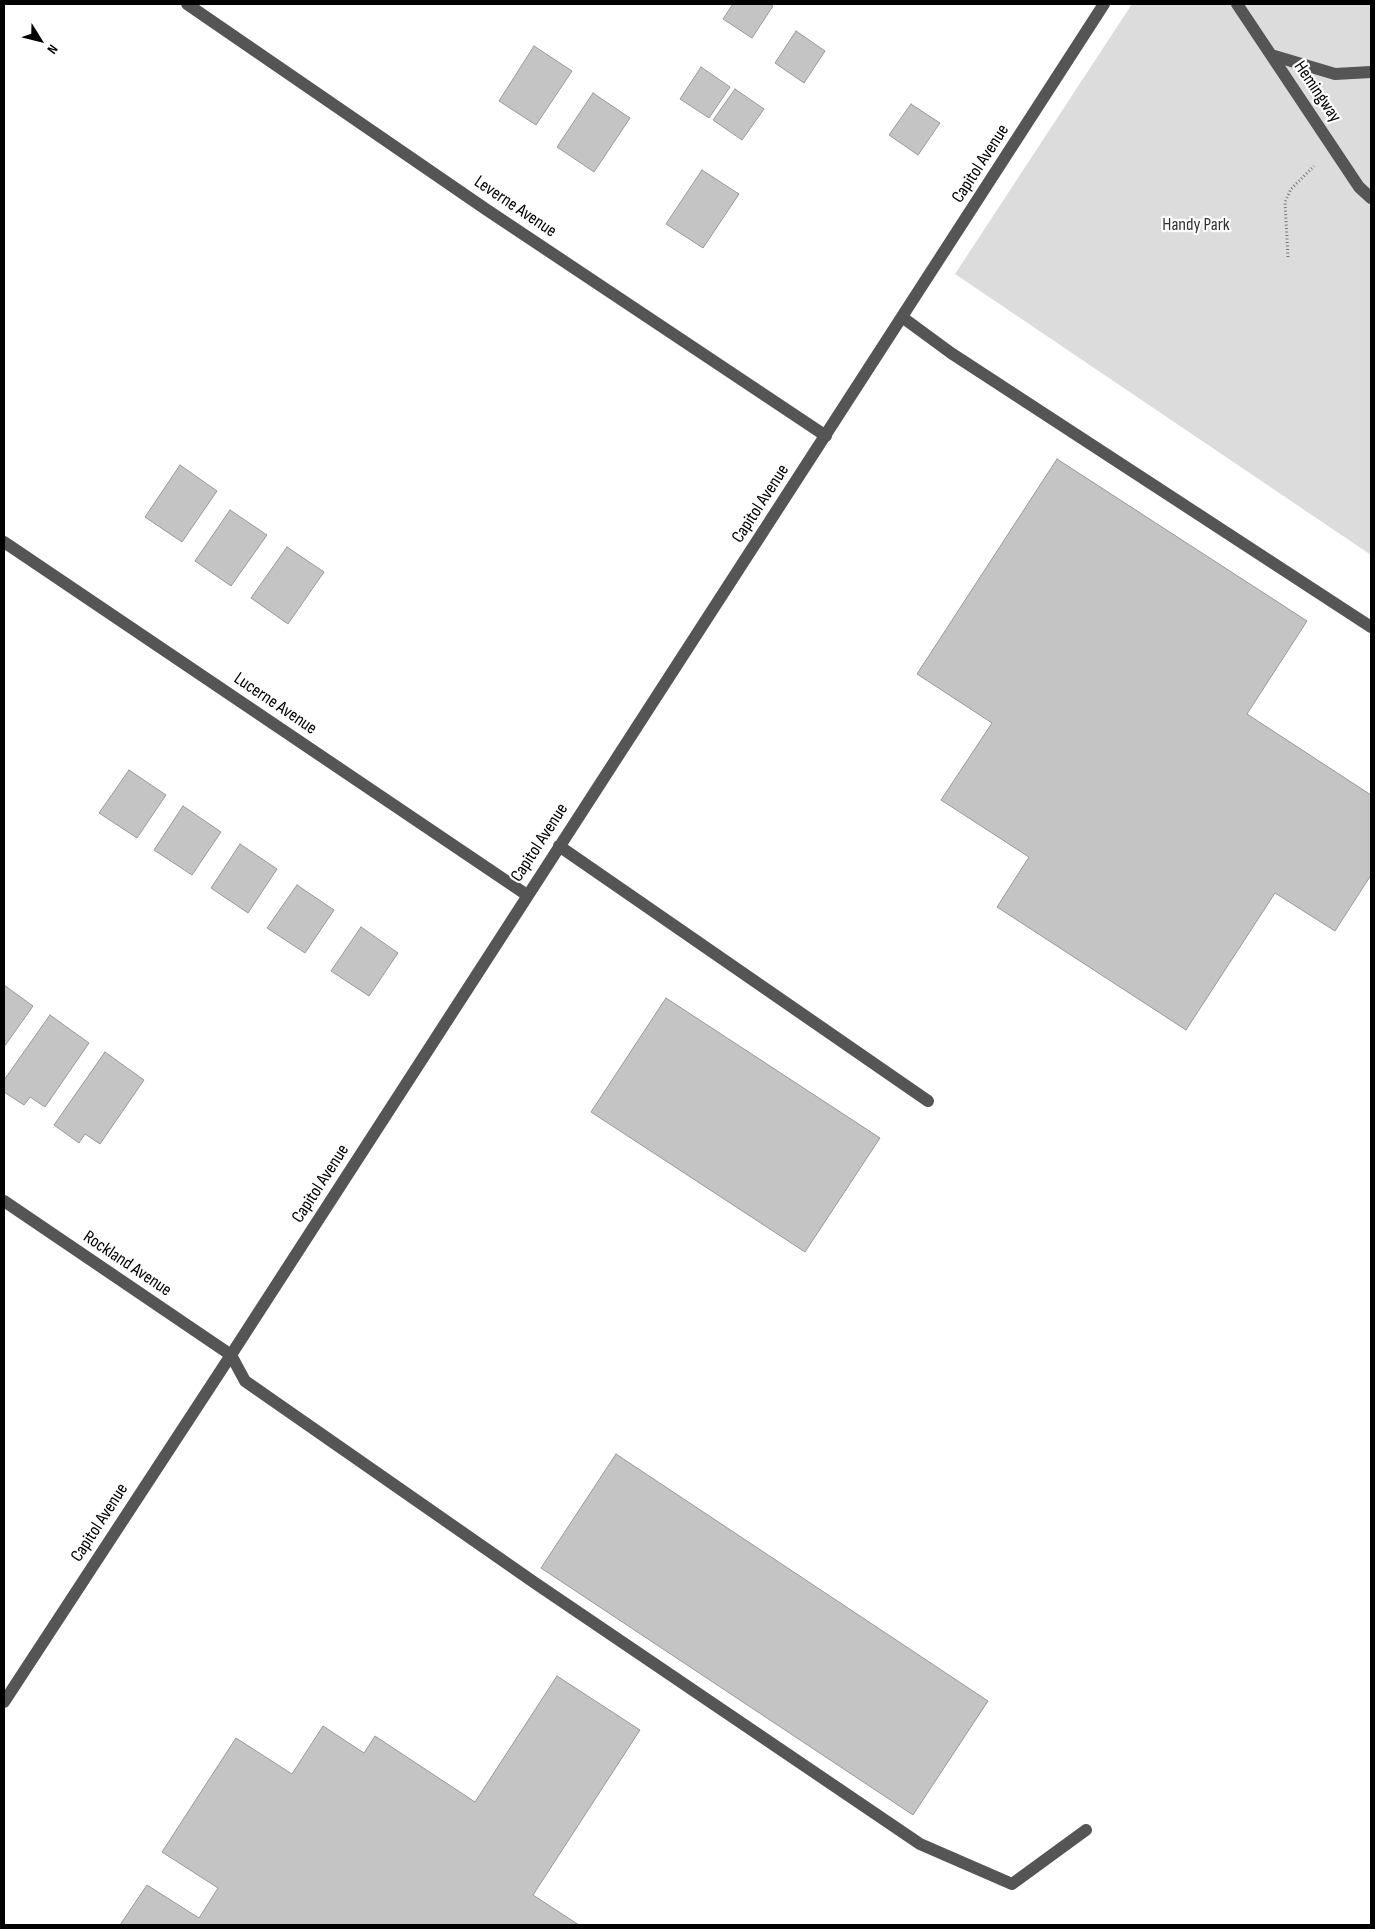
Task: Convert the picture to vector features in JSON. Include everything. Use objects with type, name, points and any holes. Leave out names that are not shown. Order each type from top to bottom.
[{"type":"street","name":"Leverne Avenue","points":[[187,4],[487,210],[826,436]]},
{"type":"street","name":"Capitol Avenue","points":[[4,1702],[231,1355],[1104,4]]},
{"type":"street","name":"Hemingway","points":[[1237,4],[1359,186],[1371,198]]},
{"type":"street","points":[[1271,55],[1335,74],[1371,72]]},
{"type":"street","points":[[902,318],[951,353],[1371,627]]},
{"type":"street","name":"Lucerne Avenue","points":[[4,542],[527,895]]},
{"type":"street","points":[[559,846],[928,1101]]},
{"type":"street","name":"Rockland Avenue","points":[[4,1201],[231,1355]]},
{"type":"street","points":[[231,1355],[245,1381],[543,1588],[920,1844],[1012,1884],[1086,1830]]},
{"type":"path","points":[[1288,257],[1285,202],[1291,189],[1332,146]]},
{"type":"green space","name":"Handy Park","points":[[1132,4],[1371,4],[1371,555],[955,274]]},
{"type":"building","points":[[733,4],[769,4],[773,6],[752,38],[723,19]]},
{"type":"building","points":[[796,31],[825,51],[804,83],[775,63]]},
{"type":"building","points":[[534,46],[572,71],[536,125],[499,101]]},
{"type":"building","points":[[701,67],[730,87],[709,118],[680,99]]},
{"type":"building","points":[[735,89],[764,109],[742,140],[713,120]]},
{"type":"building","points":[[593,93],[630,118],[594,172],[557,147]]},
{"type":"building","points":[[911,104],[940,123],[918,155],[889,135]]},
{"type":"building","points":[[702,170],[739,194],[703,248],[666,224]]},
{"type":"building","points":[[1057,459],[1307,621],[1247,714],[1371,795],[1371,875],[1335,931],[1275,893],[1186,1030],[997,907],[1029,857],[941,800],[992,723],[917,674]]},
{"type":"building","points":[[180,465],[217,491],[182,542],[145,517]]},
{"type":"building","points":[[230,510],[267,535],[231,586],[195,561]]},
{"type":"building","points":[[287,547],[324,572],[288,624],[251,598]]},
{"type":"building","points":[[129,770],[166,795],[137,838],[99,813]]},
{"type":"building","points":[[183,806],[221,832],[192,875],[154,850]]},
{"type":"building","points":[[240,844],[277,869],[248,913],[211,888]]},
{"type":"building","points":[[297,885],[334,910],[305,953],[267,928]]},
{"type":"building","points":[[361,927],[398,953],[369,996],[331,971]]},
{"type":"building","points":[[4,985],[33,1006],[4,1047]]},
{"type":"building","points":[[666,998],[880,1138],[805,1252],[591,1112]]},
{"type":"building","points":[[50,1015],[89,1043],[45,1107],[30,1097],[24,1105],[4,1092],[4,1080]]},
{"type":"building","points":[[105,1052],[144,1080],[100,1144],[85,1134],[79,1143],[54,1125]]},
{"type":"building","points":[[616,1454],[988,1701],[913,1815],[541,1568]]},
{"type":"building","points":[[557,1676],[640,1730],[533,1895],[579,1925],[120,1925],[147,1885],[199,1918],[218,1888],[162,1852],[236,1738],[292,1774],[323,1726],[364,1753],[375,1736],[475,1802]]}]
